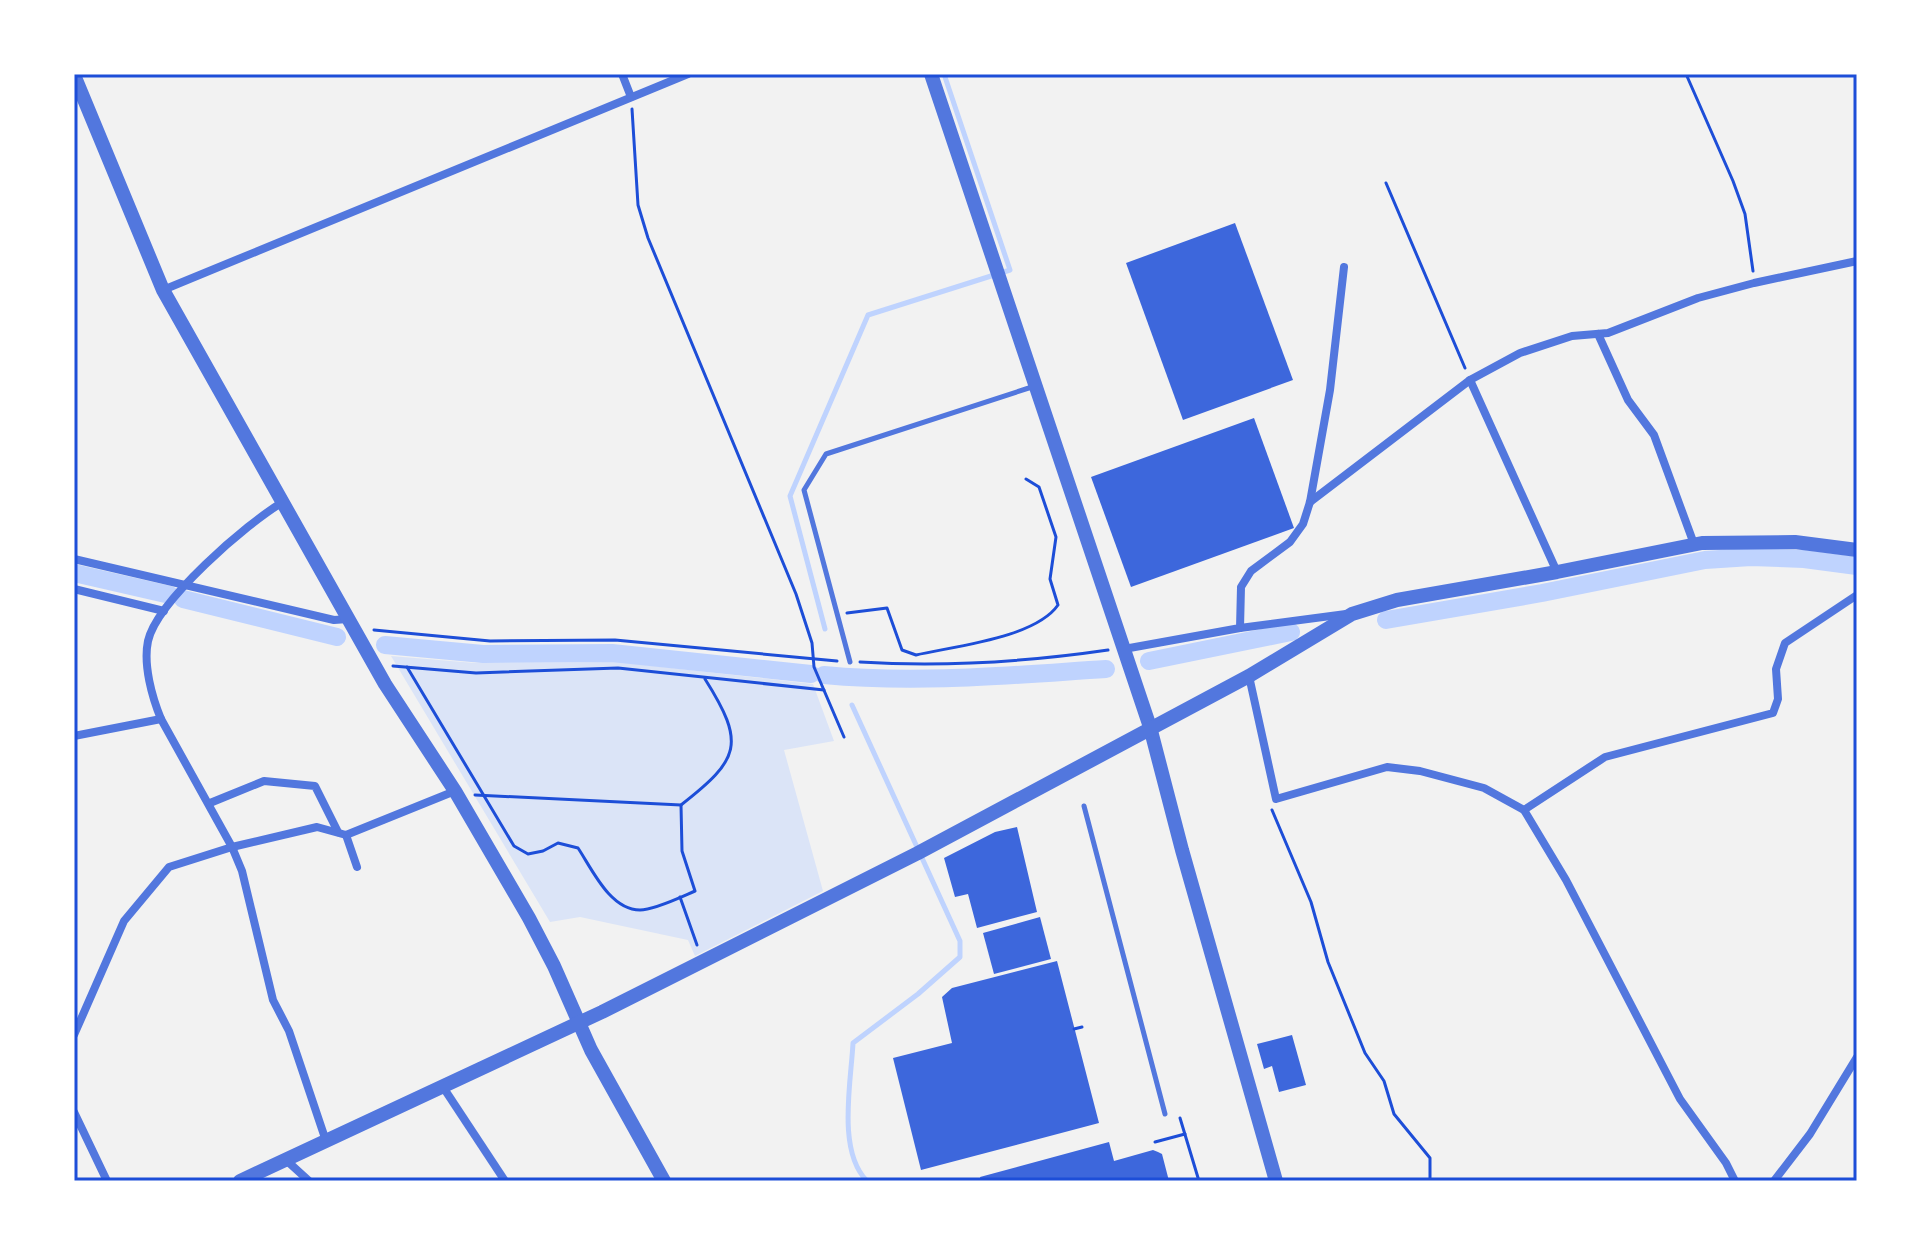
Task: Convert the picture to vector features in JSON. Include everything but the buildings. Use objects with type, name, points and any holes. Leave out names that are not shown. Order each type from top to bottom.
[{"type":"street","points":[[622,74],[631,97]]},
{"type":"street","points":[[163,290],[688,74]]},
{"type":"street","points":[[931,74],[1150,727],[1276,1181]]},
{"type":"street","points":[[74,75],[163,290],[385,684],[455,791],[529,918],[591,1050],[664,1181]]},
{"type":"street","points":[[1310,502],[1470,380],[1520,353],[1572,336],[1608,333],[1698,298],[1857,261]]},
{"type":"street","points":[[1240,628],[1241,587],[1251,571],[1290,542],[1303,524],[1310,502],[1330,390],[1344,267]]},
{"type":"street","points":[[1598,334],[1628,400],[1654,435],[1694,544]]},
{"type":"street","points":[[1470,380],[1557,572]]},
{"type":"street","points":[[283,502],[223,548],[164,611],[151,631],[147,659],[161,719],[210,803],[242,871],[273,1000],[289,1031],[326,1141]]},
{"type":"street","points":[[1124,649],[1240,628],[1352,614],[1397,600],[1694,544],[1795,542],[1857,550]]},
{"type":"street","points":[[74,559],[352,625]]},
{"type":"street","points":[[74,589],[164,611]]},
{"type":"street","points":[[1524,810],[1605,757],[1773,713],[1778,699],[1776,669],[1785,643],[1857,595]]},
{"type":"street","points":[[240,1181],[579,1023],[918,853],[1249,676],[1352,614]]},
{"type":"street","points":[[1249,676],[1276,799],[1387,767],[1420,771],[1484,788],[1524,810],[1566,880],[1680,1099],[1726,1163],[1735,1181]]},
{"type":"street","points":[[74,736],[161,719]]},
{"type":"street","points":[[210,803],[264,781],[315,786],[357,867]]},
{"type":"street","points":[[74,1035],[124,921],[169,867],[232,847],[317,827],[342,834],[455,791]]},
{"type":"street","points":[[1774,1181],[1810,1134],[1857,1057]]},
{"type":"street","points":[[443,1087],[505,1181]]},
{"type":"street","points":[[74,1112],[107,1181]]},
{"type":"street","points":[[286,1160],[309,1181]]},
{"type":"lane","points":[[850,662],[804,490],[826,454],[1036,386]]},
{"type":"lane","points":[[1084,806],[1165,1114]]},
{"type":"path","points":[[1686,74],[1745,214],[1754,283]]},
{"type":"path","points":[[631,97],[638,205],[648,238],[796,594],[812,643],[814,667],[844,737]]},
{"type":"path","points":[[1386,183],[1470,380]]},
{"type":"path","points":[[838,614],[887,608],[902,650],[916,655],[1020,631],[1051,615],[1058,605],[1050,579],[1056,537],[1039,487],[1026,479]]},
{"type":"path","points":[[352,625],[370,630],[490,641],[615,640],[923,666],[1056,658],[1124,649]]},
{"type":"path","points":[[390,666],[476,673],[618,668],[824,690]]},
{"type":"path","points":[[407,667],[514,846],[528,854],[558,843],[578,848],[612,897],[623,905],[640,910],[695,891],[682,851],[681,805]]},
{"type":"path","points":[[471,795],[681,805],[711,782],[728,761],[732,732],[723,707],[705,679]]},
{"type":"path","points":[[1276,799],[1272,809],[1311,902],[1328,962],[1354,1027],[1365,1053],[1384,1081],[1394,1114],[1430,1158],[1430,1181]]},
{"type":"path","points":[[680,897],[701,956]]},
{"type":"path","points":[[1074,1029],[1082,1027]]},
{"type":"path","points":[[1180,1118],[1199,1181]]},
{"type":"path","points":[[1155,1142],[1185,1134]]},
{"type":"shaded area","points":[[391,656],[475,663],[619,662],[813,684],[834,741],[784,750],[823,891],[695,956],[688,940],[580,917],[550,922]]},
{"type":"waterway","points":[[825,629],[790,496],[868,315],[1010,270],[944,74]]},
{"type":"waterway","points":[[1386,620],[1705,560],[1751,557],[1804,559],[1857,566]]},
{"type":"waterway","points":[[74,573],[170,595]]},
{"type":"waterway","points":[[183,599],[337,637]]},
{"type":"waterway","points":[[1149,661],[1291,632]]},
{"type":"waterway","points":[[385,645],[483,654],[612,653],[811,674]]},
{"type":"waterway","points":[[824,675],[930,679],[1106,669]]},
{"type":"waterway","points":[[852,705],[960,941],[960,957],[918,994],[853,1043],[849,1135],[858,1168],[867,1181]]}]
